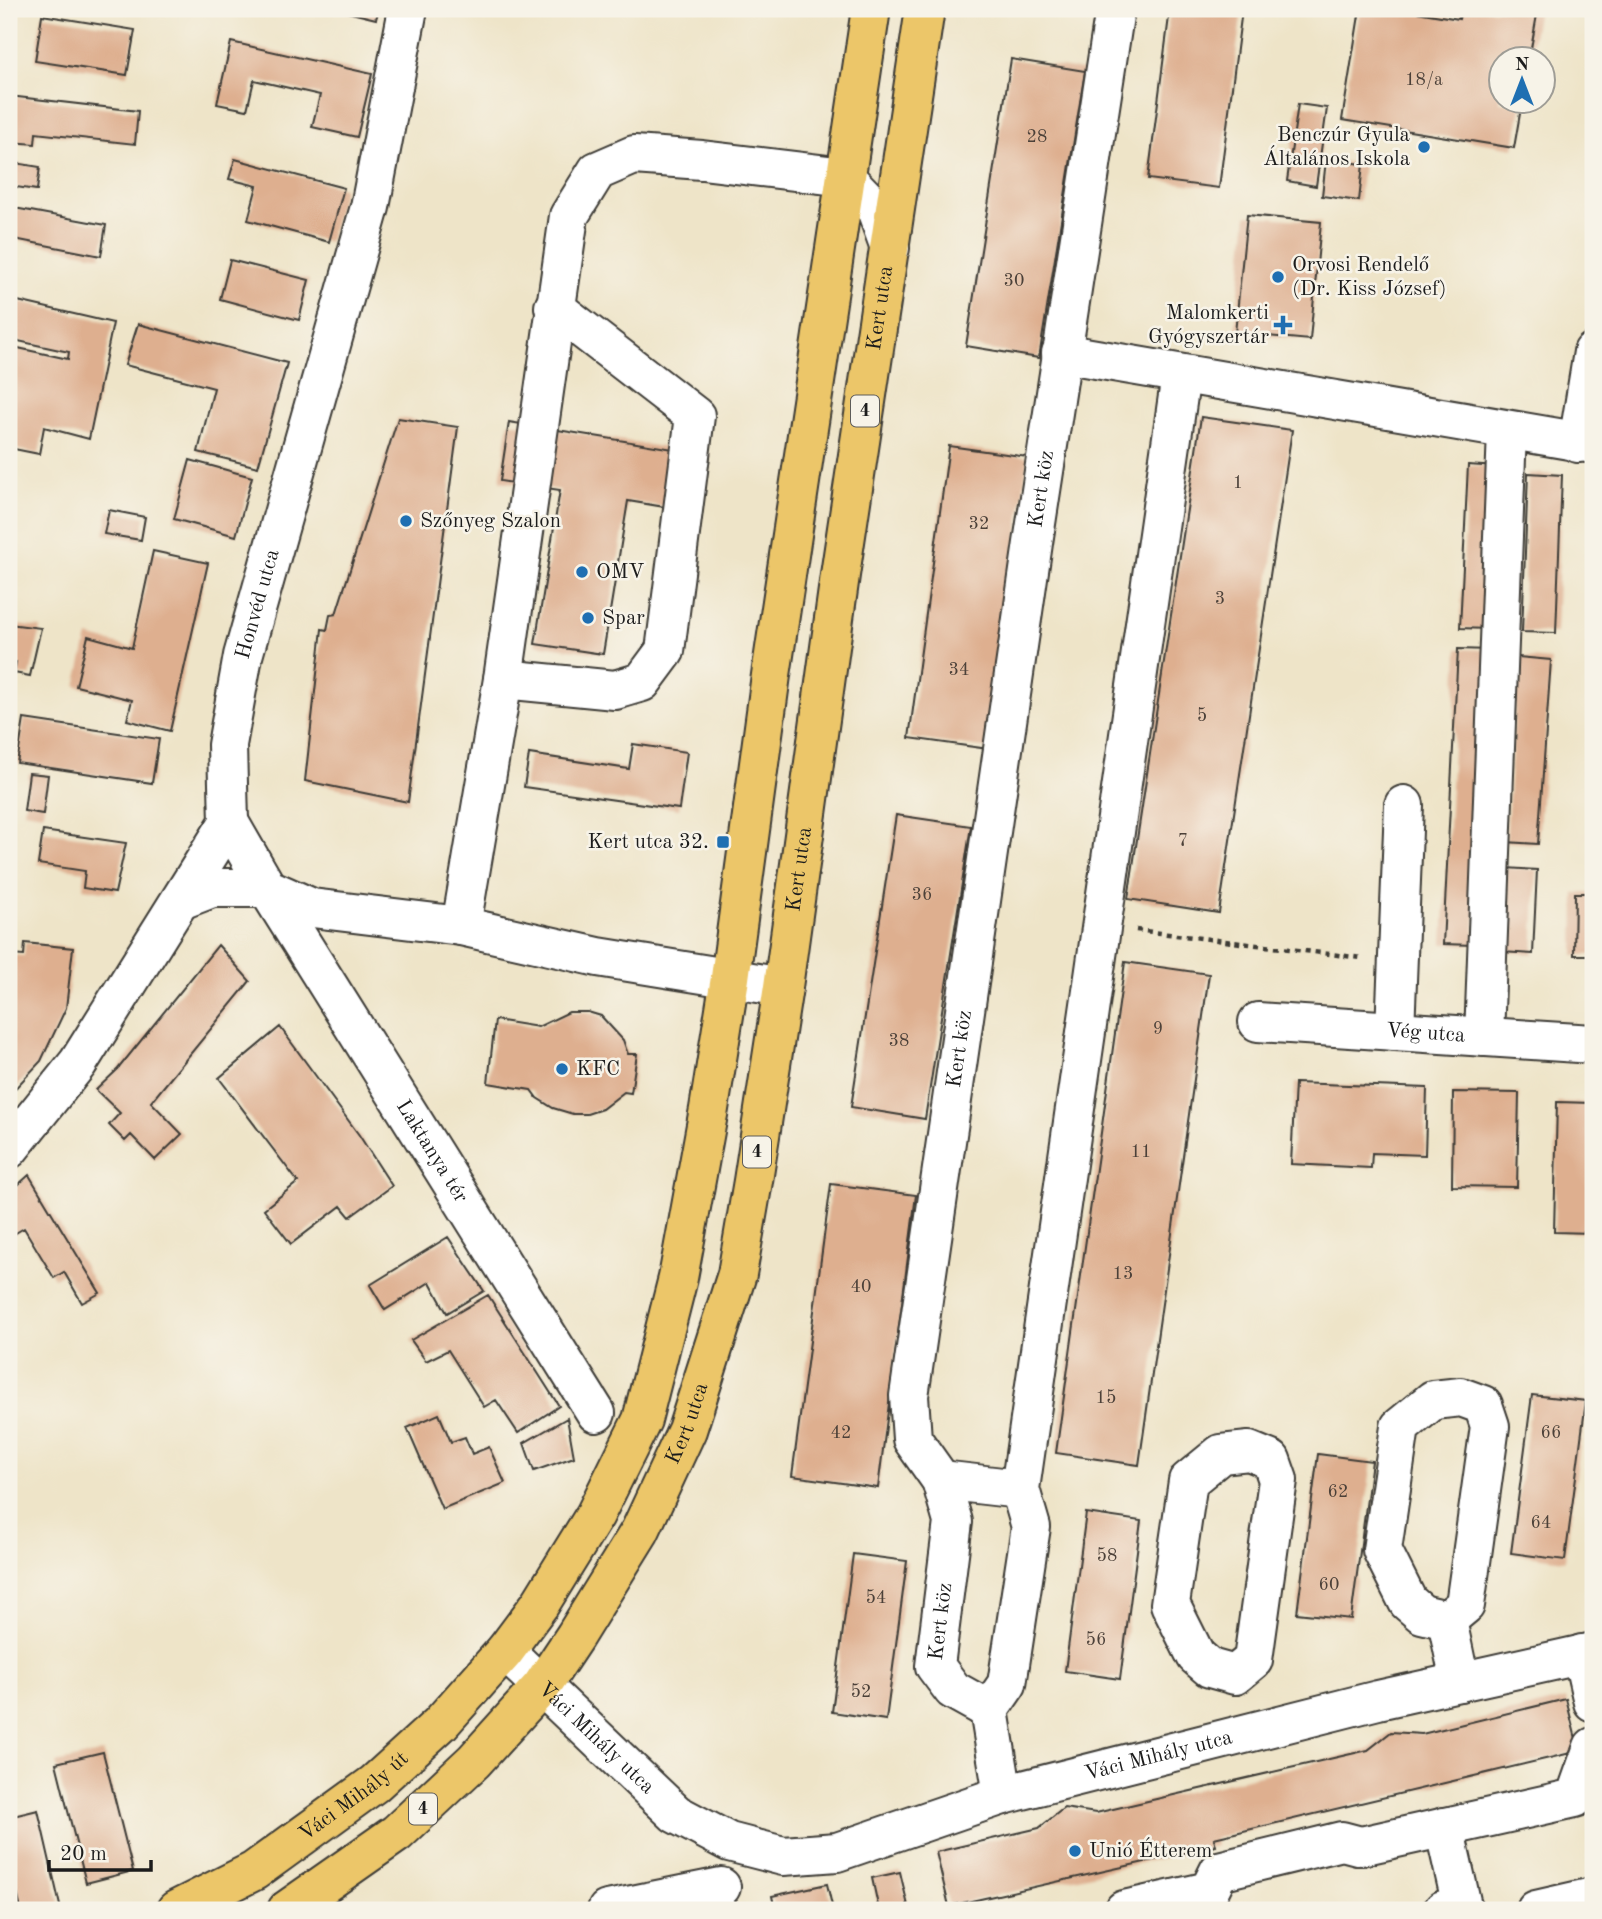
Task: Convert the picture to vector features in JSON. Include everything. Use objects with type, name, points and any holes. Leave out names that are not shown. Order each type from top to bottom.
[{"type":"main road","name":"Kert utca","points":[[505,1650],[540,1604],[595,1515],[642,1420],[678,1278],[730,978],[771,675],[871,9]]},
{"type":"main road","name":"Kert utca","points":[[541,1687],[640,1531],[687,1430],[737,1274],[783,987],[842,561],[925,9]]},
{"type":"main road","name":"Váci Mihály út","points":[[176,1910],[254,1871],[374,1784],[440,1724],[505,1650]]},
{"type":"main road","name":"4","points":[[287,1910],[397,1833],[474,1760],[541,1687]]},
{"type":"street","name":"Honvéd utca","points":[[229,822],[227,745],[243,656],[370,207],[408,9]]},
{"type":"street","name":"Kert köz","points":[[989,1710],[953,1690],[935,1666],[953,1522],[940,1480],[912,1439],[909,1396],[1061,353],[1115,9]]},
{"type":"street","points":[[461,926],[503,679],[569,216],[597,171],[635,155],[845,177],[876,209],[890,248]]},
{"type":"street","points":[[503,679],[615,690],[642,682],[665,651],[695,416],[554,307]]},
{"type":"street","points":[[1061,353],[1586,444],[1593,352]]},
{"type":"street","points":[[1003,1795],[989,1710],[1007,1684],[1031,1527],[1020,1489],[1181,375]]},
{"type":"street","points":[[1484,1037],[1507,431]]},
{"type":"street","points":[[1395,1031],[1404,805]]},
{"type":"street","name":"Laktanya tér","points":[[229,822],[267,888],[596,1413]]},
{"type":"street","points":[[9,1149],[78,1063],[229,822]]},
{"type":"street","points":[[181,900],[212,888],[267,888],[312,908],[461,926],[598,957],[783,987]]},
{"type":"street","name":"Vég utca","points":[[1258,1022],[1593,1044]]},
{"type":"street","points":[[1461,1397],[1483,1405],[1490,1426],[1465,1605],[1447,1620],[1422,1614],[1408,1602],[1382,1550],[1400,1427],[1433,1400],[1461,1397]]},
{"type":"street","points":[[1249,1451],[1271,1460],[1278,1480],[1253,1660],[1235,1675],[1210,1668],[1196,1656],[1170,1604],[1188,1482],[1221,1454],[1249,1451]]},
{"type":"street","points":[[940,1480],[1020,1489]]},
{"type":"street","points":[[1447,1620],[1460,1682]]},
{"type":"street","name":"Váci Mihály utca","points":[[505,1650],[676,1814],[729,1842],[783,1856],[837,1852],[1003,1795],[1587,1653]]},
{"type":"street","points":[[1587,1653],[1593,1702]]},
{"type":"street","points":[[1235,1675],[1247,1734]]},
{"type":"street","points":[[1124,1910],[1202,1901],[1219,1871],[1342,1841],[1360,1846],[1575,1798],[1593,1746]]},
{"type":"street","points":[[1444,1828],[1457,1909]]},
{"type":"street","points":[[607,1910],[724,1899],[729,1842]]},
{"type":"street","points":[[1536,1910],[1593,1897]]},
{"type":"path","points":[[1100,926],[1362,958]]},
{"type":"building","points":[[335,9],[379,9],[376,19]]},
{"type":"building","points":[[1170,9],[1242,10],[1219,188],[1148,179]]},
{"type":"building","points":[[1360,9],[1399,9],[1459,19],[1461,9],[1538,9],[1531,46],[1486,46],[1486,116],[1520,116],[1514,148],[1342,120]]},
{"type":"building","points":[[42,15],[135,30],[127,75],[35,61]]},
{"type":"building","points":[[231,42],[372,74],[357,137],[312,127],[320,95],[254,80],[247,110],[217,104]]},
{"type":"building","points":[[1011,59],[1085,71],[1039,358],[966,346]]},
{"type":"building","points":[[9,96],[138,111],[135,144],[36,133],[35,144],[11,142]]},
{"type":"building","points":[[1298,104],[1327,108],[1316,186],[1287,181]]},
{"type":"building","points":[[235,159],[344,188],[329,242],[248,220],[257,186],[229,179]]},
{"type":"building","points":[[1326,160],[1363,164],[1359,201],[1322,196]]},
{"type":"building","points":[[9,162],[40,167],[37,190],[9,186]]},
{"type":"building","points":[[9,207],[106,225],[101,256],[9,238]]},
{"type":"building","name":"Orvosi Rendelő (Dr. Kiss József)","points":[[1247,215],[1321,222],[1310,340],[1235,333]]},
{"type":"building","points":[[230,260],[309,280],[299,320],[220,299]]},
{"type":"building","points":[[9,299],[113,323],[89,439],[44,427],[39,454],[9,448],[9,346],[68,359],[69,352],[9,339]]},
{"type":"building","points":[[138,324],[287,363],[258,467],[198,452],[214,388],[125,365]]},
{"type":"building","points":[[1201,417],[1292,430],[1219,913],[1128,899]]},
{"type":"building","name":"Szőnyeg Szalon","points":[[398,418],[458,427],[408,802],[305,781],[322,629],[327,630],[330,615],[336,614]]},
{"type":"building","points":[[509,422],[710,455],[701,513],[628,501],[603,654],[535,644],[560,490],[500,481]]},
{"type":"building","points":[[949,446],[1028,457],[989,749],[909,738]]},
{"type":"building","points":[[190,460],[252,477],[236,536],[174,519]]},
{"type":"building","points":[[1468,465],[1497,467],[1488,629],[1460,628]]},
{"type":"building","points":[[1528,473],[1562,475],[1556,633],[1522,632]]},
{"type":"building","points":[[109,510],[145,517],[141,540],[104,534]]},
{"type":"building","points":[[153,551],[208,563],[170,731],[127,720],[132,700],[76,686],[88,636],[132,648]]},
{"type":"building","points":[[9,624],[41,628],[30,676],[14,673],[16,662],[9,661]]},
{"type":"building","points":[[1458,649],[1489,650],[1474,945],[1443,944]]},
{"type":"building","points":[[1518,657],[1551,660],[1538,844],[1506,842]]},
{"type":"building","points":[[24,719],[159,739],[152,783],[17,763]]},
{"type":"building","points":[[633,744],[687,752],[679,809],[524,787],[529,754],[629,769]]},
{"type":"building","points":[[29,773],[48,775],[43,814],[24,811]]},
{"type":"building","points":[[896,815],[971,826],[925,1119],[851,1107]]},
{"type":"building","points":[[43,831],[126,843],[115,893],[83,888],[85,871],[38,864]]},
{"type":"building","points":[[1506,868],[1537,870],[1533,954],[1502,952]]},
{"type":"building","points":[[1575,893],[1593,893],[1593,955],[1574,955]]},
{"type":"building","points":[[25,943],[73,948],[66,1008],[41,1061],[9,1095],[11,955],[24,956]]},
{"type":"building","points":[[218,945],[250,981],[151,1102],[182,1134],[155,1160],[131,1135],[125,1141],[109,1125],[120,1113],[96,1090],[118,1069]]},
{"type":"building","points":[[1125,962],[1209,974],[1139,1465],[1056,1453]]},
{"type":"building","name":"KFC","points":[[569,1012],[588,1012],[601,1016],[623,1040],[628,1054],[637,1054],[631,1093],[624,1092],[602,1109],[587,1114],[573,1114],[553,1108],[537,1098],[531,1090],[488,1083],[495,1020],[538,1027]]},
{"type":"building","points":[[280,1027],[359,1135],[392,1186],[350,1217],[341,1206],[291,1244],[264,1209],[298,1182],[219,1078]]},
{"type":"building","points":[[1295,1083],[1427,1088],[1425,1155],[1372,1153],[1371,1168],[1291,1164]]},
{"type":"building","points":[[1453,1092],[1519,1093],[1517,1187],[1452,1186]]},
{"type":"building","points":[[1557,1102],[1593,1103],[1593,1233],[1554,1232]]},
{"type":"building","points":[[29,1175],[100,1293],[82,1303],[64,1272],[54,1278],[24,1228],[9,1237],[9,1193]]},
{"type":"building","points":[[831,1184],[916,1195],[878,1488],[792,1476]]},
{"type":"building","points":[[448,1237],[484,1291],[447,1313],[430,1282],[385,1310],[370,1285]]},
{"type":"building","points":[[488,1295],[559,1406],[518,1433],[496,1400],[484,1407],[448,1350],[426,1361],[411,1340]]},
{"type":"building","points":[[1532,1395],[1586,1401],[1565,1560],[1511,1553]]},
{"type":"building","points":[[439,1414],[451,1442],[465,1437],[472,1454],[489,1447],[505,1483],[442,1509],[407,1428]]},
{"type":"building","points":[[567,1418],[574,1457],[534,1471],[524,1443]]},
{"type":"building","points":[[1318,1454],[1372,1461],[1351,1619],[1297,1613]]},
{"type":"building","points":[[1086,1513],[1141,1521],[1120,1679],[1065,1671]]},
{"type":"building","points":[[853,1554],[907,1561],[886,1720],[832,1712]]},
{"type":"building","points":[[1566,1699],[1579,1751],[1214,1838],[1216,1846],[949,1906],[936,1852],[1039,1828],[1064,1808],[1096,1813],[1368,1750],[1391,1732],[1422,1734]]},
{"type":"building","points":[[103,1752],[133,1871],[86,1883],[56,1763]]},
{"type":"building","points":[[38,1810],[61,1910],[21,1910],[9,1856],[9,1817]]},
{"type":"building","points":[[900,1872],[909,1910],[879,1910],[872,1878]]},
{"type":"building","points":[[827,1884],[833,1910],[775,1910],[772,1896]]},
{"type":"place","name":"Benczúr Gyula Általános Iskola","points":[[1424,147]]},
{"type":"place","name":"Orvosi Rendelő (Dr. Kiss József)","points":[[1278,277]]},
{"type":"place","name":"Malomkerti Gyógyszertár","points":[[1283,325]]},
{"type":"place","name":"Szőnyeg Szalon","points":[[406,521]]},
{"type":"place","name":"OMV","points":[[582,572]]},
{"type":"place","name":"Spar","points":[[588,618]]},
{"type":"place","name":"Kert utca 32.","points":[[723,842]]},
{"type":"place","name":"KFC","points":[[562,1069]]},
{"type":"place","name":"Unió Étterem","points":[[1075,1851]]}]
